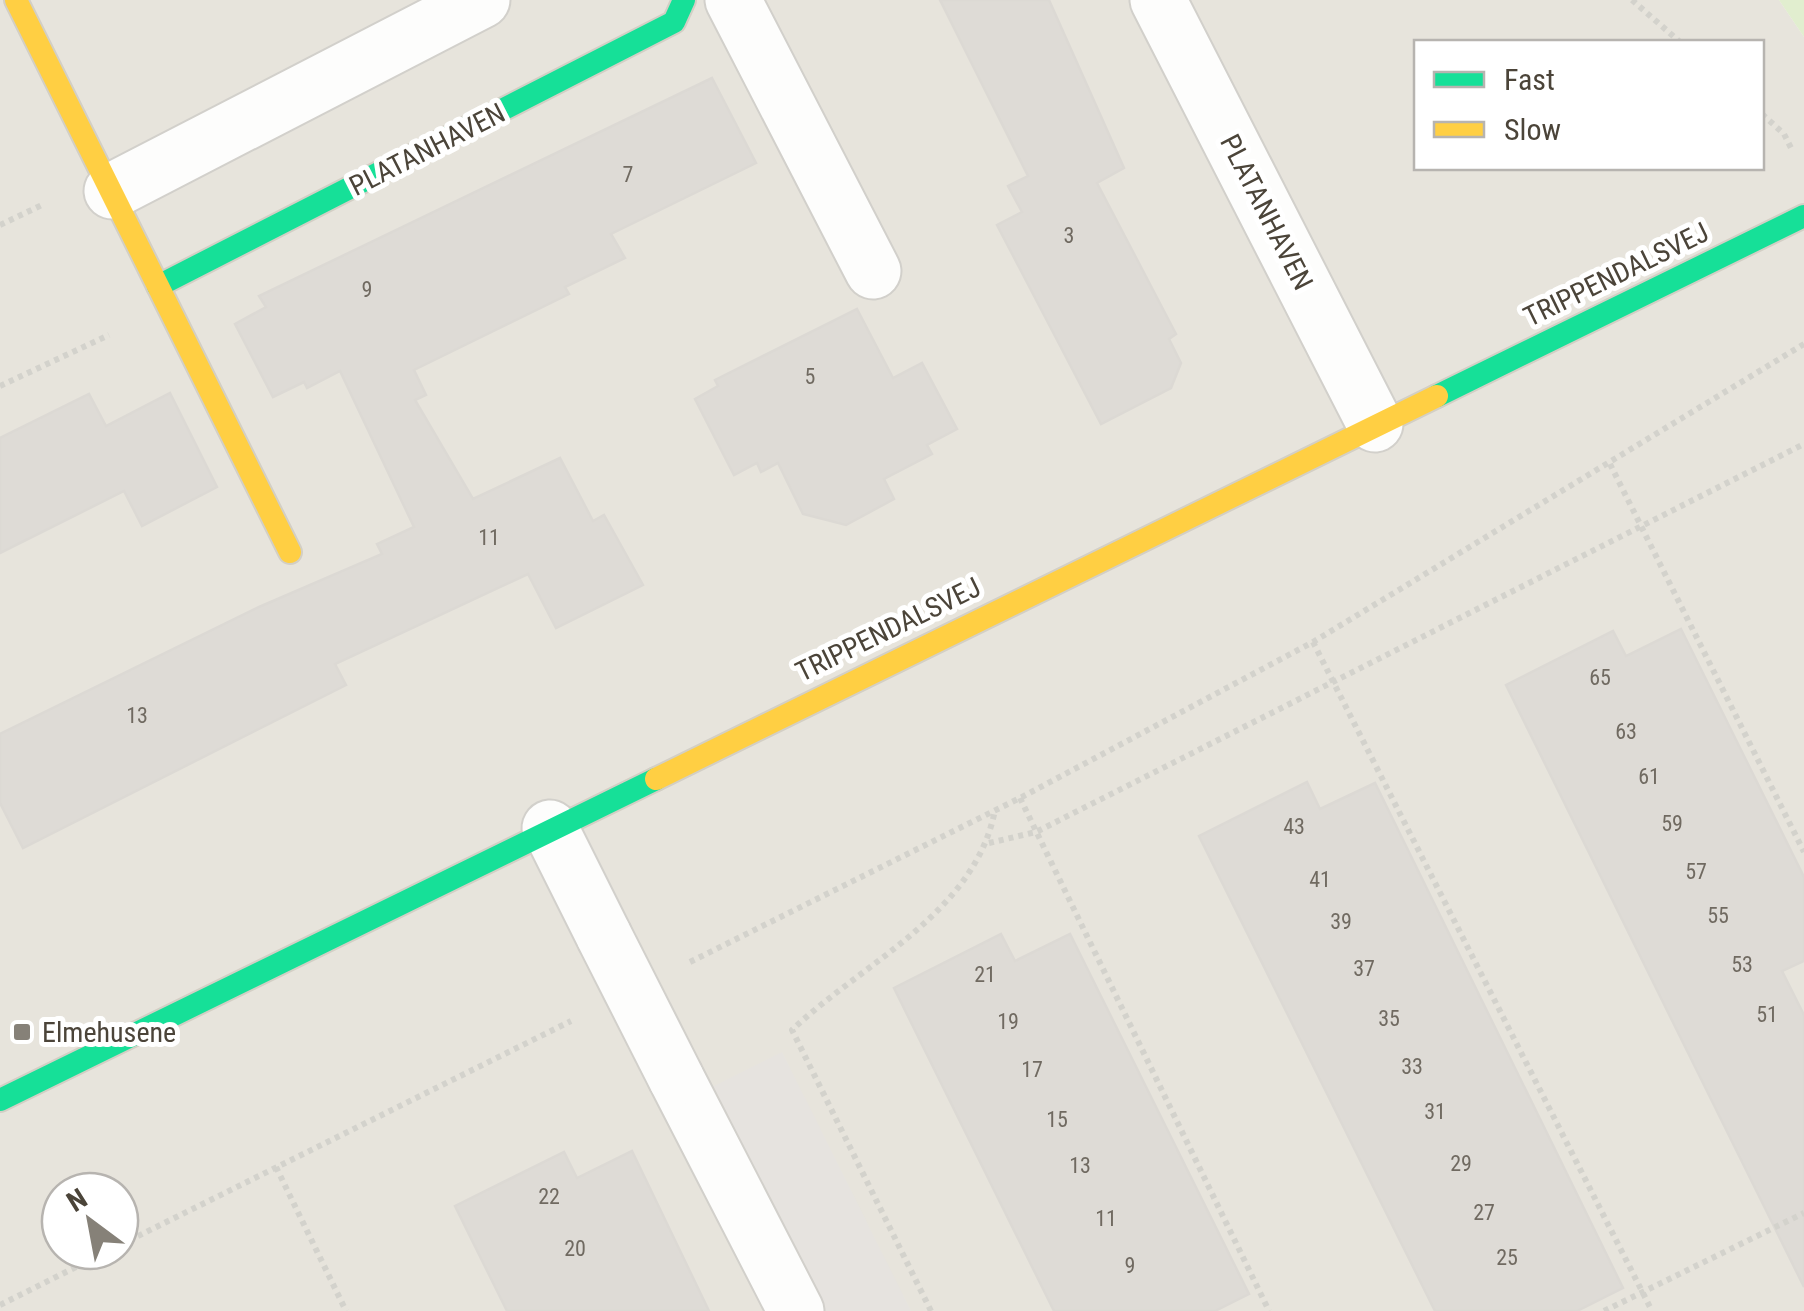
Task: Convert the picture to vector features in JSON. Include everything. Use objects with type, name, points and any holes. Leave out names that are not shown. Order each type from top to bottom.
[{"type":"street","points":[[16,0],[290,552]]},
{"type":"street","points":[[112,191],[482,0]]},
{"type":"street","name":"PLATANHAVEN","points":[[158,286],[674,22],[684,0]]},
{"type":"street","points":[[733,0],[873,271]]},
{"type":"street","name":"PLATANHAVEN","points":[[1158,0],[1376,424]]},
{"type":"street","name":"TRIPPENDALSVEJ","points":[[0,1100],[1804,216]]},
{"type":"street","points":[[550,828],[796,1311]]},
{"type":"path","points":[[1632,0],[1678,40]]},
{"type":"path","points":[[1764,116],[1784,134],[1797,160]]},
{"type":"path","points":[[0,225],[58,197]]},
{"type":"path","points":[[0,386],[122,329]]},
{"type":"path","points":[[680,967],[1020,798],[1313,642],[1804,344]]},
{"type":"path","points":[[989,843],[1036,832],[1335,685],[1804,444]]},
{"type":"path","points":[[1610,464],[1804,852]]},
{"type":"path","points":[[1313,642],[1652,1311]]},
{"type":"path","points":[[1020,798],[1269,1311]]},
{"type":"path","points":[[931,1311],[792,1030],[832,992],[924,922],[964,882],[989,843],[995,810]]},
{"type":"path","points":[[140,1235],[576,1019]]},
{"type":"path","points":[[276,1167],[346,1311]]},
{"type":"path","points":[[1604,1311],[1804,1213]]},
{"type":"path","points":[[0,1303],[66,1271]]},
{"type":"shaded area","points":[[0,0],[1779,0],[1804,37],[1804,1311],[0,1311]]},
{"type":"shaded area","points":[[782,1052],[911,1311],[784,1311],[676,1105]]},
{"type":"green space","points":[[1779,0],[1804,0],[1804,37]]},
{"type":"building","points":[[940,0],[1049,0],[1124,168],[1097,183],[1176,334],[1169,339],[1181,363],[1171,388],[1101,424],[997,225],[1022,212],[1008,186],[1028,176]]},
{"type":"building","points":[[712,78],[756,163],[611,234],[625,258],[565,287],[569,294],[414,370],[426,395],[415,400],[473,499],[560,458],[593,521],[604,515],[643,585],[556,628],[528,574],[335,664],[346,685],[23,848],[0,803],[0,734],[259,607],[382,554],[377,544],[414,527],[340,371],[307,388],[304,382],[273,397],[235,324],[266,307],[259,296]]},
{"type":"building","points":[[857,309],[893,378],[922,363],[957,429],[927,445],[932,454],[884,479],[894,499],[846,525],[803,514],[778,463],[761,472],[757,463],[734,475],[695,399],[718,386],[715,380]]},
{"type":"building","points":[[170,393],[217,487],[142,526],[124,491],[0,553],[0,438],[89,394],[106,426]]},
{"type":"building","points":[[1681,629],[1804,877],[1804,961],[1782,971],[1804,1015],[1804,1287],[1506,685],[1613,631],[1626,656]]},
{"type":"building","points":[[1307,782],[1320,809],[1375,783],[1623,1288],[1577,1311],[1435,1311],[1199,836]]},
{"type":"building","points":[[1001,934],[1015,961],[1070,934],[1249,1294],[1215,1311],[1054,1311],[894,988]]},
{"type":"building","points":[[632,1151],[709,1311],[507,1311],[455,1206],[564,1152],[577,1178]]},
{"type":"traffic: fast","points":[[158,286],[674,22],[684,0]]},
{"type":"traffic: fast","points":[[1437,396],[1804,216]]},
{"type":"traffic: fast","points":[[0,1100],[656,779]]},
{"type":"traffic: slow","points":[[16,0],[290,552]]},
{"type":"traffic: slow","points":[[656,779],[1437,396]]},
{"type":"place","name":"Elmehusene","points":[[22,1032]]}]
